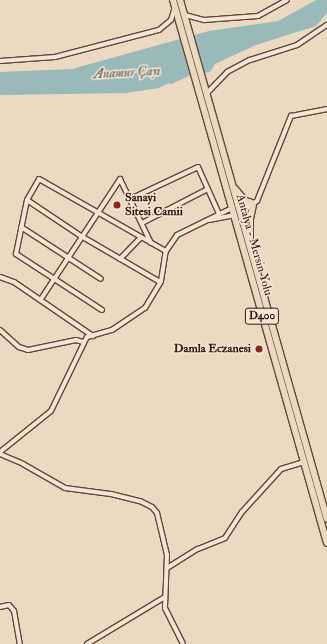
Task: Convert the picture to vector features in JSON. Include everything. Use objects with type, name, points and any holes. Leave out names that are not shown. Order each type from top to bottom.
[{"type":"highway","name":"Antalya - Mersin Yolu","points":[[173,0],[198,89],[235,206],[240,213],[327,519]]},
{"type":"highway","name":"Antalya - Mersin Yolu","points":[[180,0],[207,89],[233,185],[235,206],[234,215],[327,542]]},
{"type":"highway","points":[[233,185],[242,199],[254,203],[249,224],[250,249]]},
{"type":"highway","points":[[234,215],[240,213]]},
{"type":"street","points":[[186,17],[204,20],[258,16],[287,0]]},
{"type":"street","points":[[0,61],[55,57],[159,30],[171,20],[175,7]]},
{"type":"street","points":[[207,89],[227,72],[250,60],[297,45],[327,25]]},
{"type":"street","points":[[240,213],[254,203],[291,116],[327,110]]},
{"type":"street","points":[[130,199],[198,168],[219,214]]},
{"type":"street","points":[[102,310],[16,254],[27,200],[40,179],[166,251]]},
{"type":"street","points":[[41,300],[81,236],[120,179],[151,243]]},
{"type":"street","points":[[142,223],[208,189]]},
{"type":"street","points":[[27,200],[81,236],[160,282]]},
{"type":"street","points":[[183,644],[165,608],[167,568],[160,522],[157,513],[147,503],[112,494],[64,488],[23,464],[0,453],[51,411],[83,342],[93,336],[112,330],[133,318],[145,308],[160,282],[166,251],[177,235],[235,206],[254,203]]},
{"type":"street","points":[[205,221],[234,215]]},
{"type":"street","points":[[21,227],[101,279]]},
{"type":"street","points":[[120,259],[141,237]]},
{"type":"street","points":[[0,277],[14,282],[93,336]]},
{"type":"street","points":[[0,330],[19,347],[28,350],[76,340],[83,342]]},
{"type":"street","points":[[167,568],[198,549],[225,538],[242,512],[281,469],[304,462]]},
{"type":"street","points":[[87,644],[166,597]]},
{"type":"street","points":[[0,607],[9,605],[14,611],[20,644]]},
{"type":"water","points":[[316,0],[327,0],[327,13],[316,26],[256,45],[215,64],[210,72],[183,76],[159,88],[126,93],[0,95],[0,72],[72,69],[209,31],[278,21]]},
{"type":"waterway","name":"Anamur Çayı","points":[[171,81],[190,72]]},
{"type":"place","name":"Sanayi Sitesi Camii","points":[[117,205]]},
{"type":"place","name":"Damla Eczanesi","points":[[259,349]]}]
